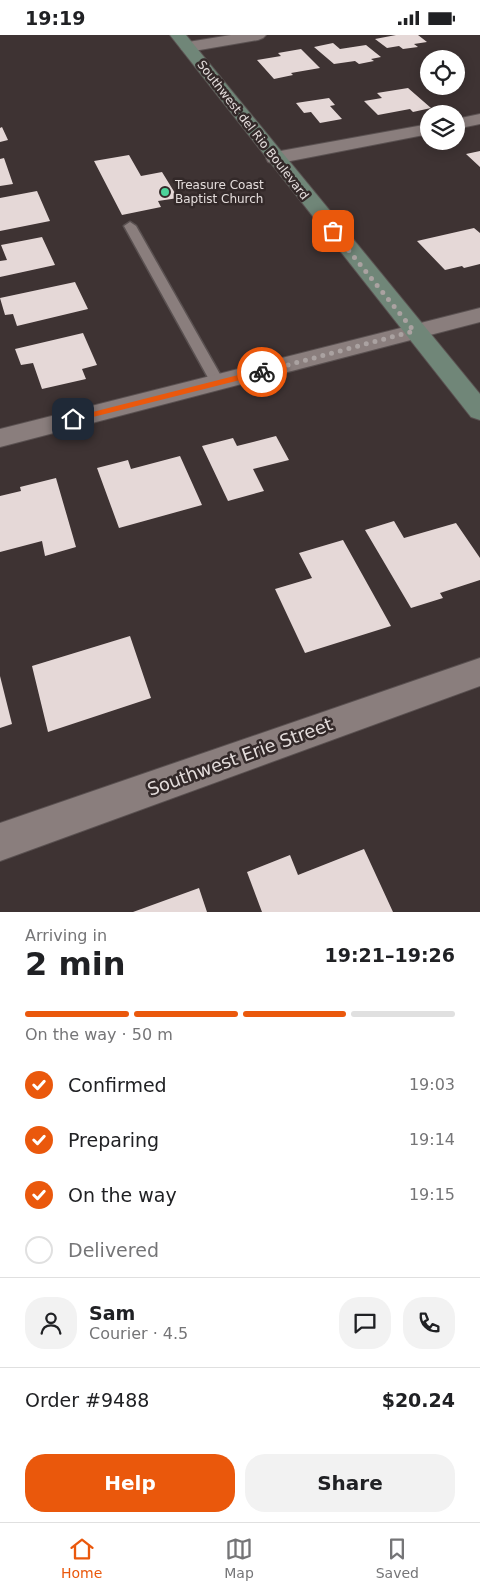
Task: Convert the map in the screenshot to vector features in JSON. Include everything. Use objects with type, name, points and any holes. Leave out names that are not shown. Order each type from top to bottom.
[{"type":"street","points":[[183,41],[258,35]]},
{"type":"street","name":"Southwest del Rio Boulevard","points":[[183,41],[480,411]]},
{"type":"street","points":[[465,122],[480,119]]},
{"type":"street","points":[[275,158],[420,131]]},
{"type":"street","points":[[0,438],[480,315]]},
{"type":"street","name":"Southwest Erie Street","points":[[0,842],[480,672]]},
{"type":"lane","points":[[130,226],[218,383]]},
{"type":"building","points":[[396,35],[418,35],[427,42],[414,44],[418,47],[403,49],[399,46],[387,48],[375,39]]},
{"type":"building","points":[[333,43],[340,49],[366,45],[381,57],[371,59],[374,61],[359,64],[355,61],[334,64],[314,47]]},
{"type":"building","points":[[301,49],[320,68],[291,73],[293,75],[274,79],[257,60],[281,56],[278,53]]},
{"type":"building","points":[[408,88],[428,105],[420,105],[420,110],[413,112],[410,109],[378,115],[364,101],[382,98],[377,93]]},
{"type":"building","points":[[329,98],[335,105],[330,106],[342,119],[320,123],[311,112],[304,113],[296,103]]},
{"type":"building","points":[[2,127],[8,140],[0,142],[0,128]]},
{"type":"building","points":[[480,151],[480,167],[466,154]]},
{"type":"building","points":[[129,155],[141,176],[162,172],[178,198],[158,201],[161,207],[122,215],[94,161]]},
{"type":"building","points":[[4,158],[13,184],[0,186],[0,159]]},
{"type":"building","points":[[37,191],[50,221],[0,231],[0,198]]},
{"type":"building","points":[[474,228],[480,233],[480,264],[464,268],[462,266],[445,270],[417,241]]},
{"type":"building","points":[[42,237],[55,265],[0,277],[0,261],[7,260],[1,245]]},
{"type":"building","points":[[75,282],[88,309],[17,326],[13,314],[5,315],[0,298]]},
{"type":"building","points":[[83,333],[97,365],[82,369],[86,379],[42,389],[33,363],[21,365],[15,349]]},
{"type":"building","points":[[276,436],[289,460],[253,469],[264,491],[228,501],[202,446],[233,438],[237,446]]},
{"type":"building","points":[[180,456],[202,505],[119,528],[97,468],[128,460],[131,469]]},
{"type":"building","points":[[56,478],[76,547],[45,556],[42,541],[0,552],[0,496],[21,491],[20,487]]},
{"type":"building","points":[[394,521],[404,538],[456,523],[480,558],[480,580],[440,593],[443,598],[411,608],[365,530]]},
{"type":"building","points":[[343,540],[391,626],[305,653],[275,589],[312,578],[299,553]]},
{"type":"building","points":[[130,636],[151,698],[48,732],[32,666]]},
{"type":"building","points":[[0,676],[12,724],[0,728]]},
{"type":"building","points":[[364,849],[393,912],[262,912],[247,872],[290,855],[298,875]]},
{"type":"building","points":[[199,888],[207,912],[133,912]]},
{"type":"way so far","points":[[262,372],[414,331],[333,231]]},
{"type":"place","name":"Treasure Coast Baptist Church","points":[[165,192]]},
{"type":"route","points":[[73,419],[262,372]]}]
